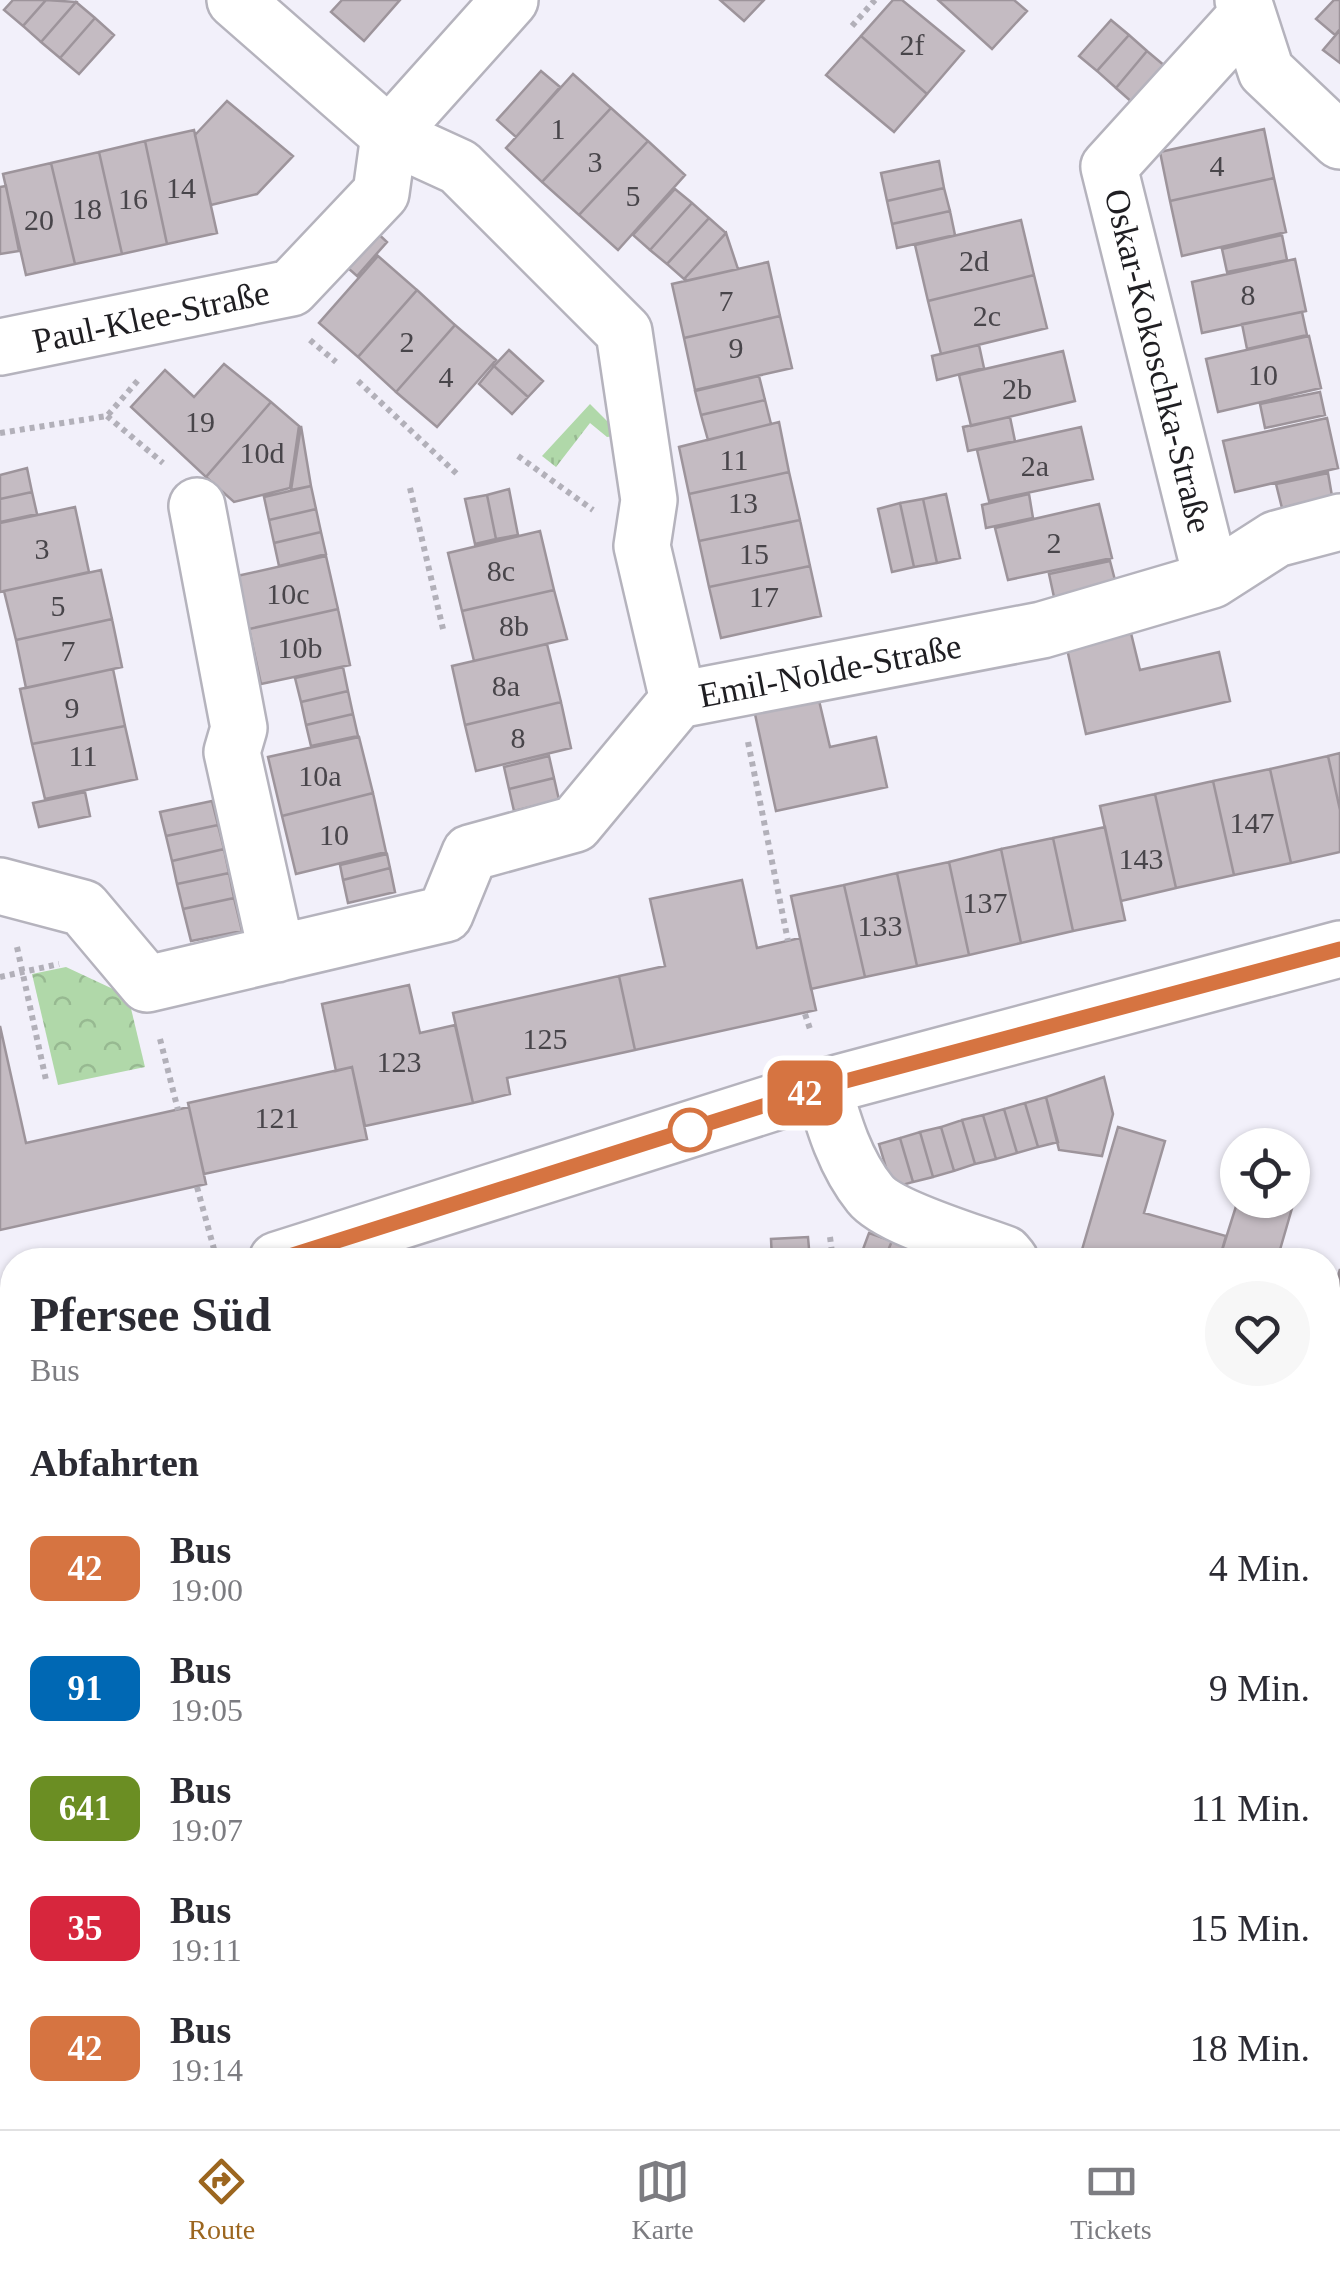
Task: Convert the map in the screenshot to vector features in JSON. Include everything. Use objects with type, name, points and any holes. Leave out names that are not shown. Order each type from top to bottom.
[{"type":"street","points":[[235,0],[389,135],[459,168],[624,332],[649,500],[642,546],[678,700]]},
{"type":"street","points":[[389,135],[510,0]]},
{"type":"street","name":"Oskar-Kokoschka-Straße","points":[[1245,8],[1266,71],[1340,141]]},
{"type":"street","name":"Oskar-Kokoschka-Straße","points":[[1212,580],[1109,167],[1245,8]]},
{"type":"street","name":"Paul-Klee-Straße","points":[[0,348],[291,288],[381,193],[389,135]]},
{"type":"street","points":[[197,506],[238,728],[232,752],[278,954]]},
{"type":"street","name":"Emil-Nolde-Straße","points":[[147,984],[445,914],[470,853],[575,824],[678,700],[737,692],[1042,630],[1212,580],[1276,540],[1340,522]]},
{"type":"street","points":[[0,886],[83,908],[147,984]]},
{"type":"street","points":[[315,1248],[823,1087],[1340,949]]},
{"type":"street","points":[[823,1087],[838,1140],[872,1198],[921,1224],[989,1248]]},
{"type":"path","points":[[852,26],[875,0]]},
{"type":"path","points":[[0,433],[107,416],[174,337],[180,310]]},
{"type":"path","points":[[358,381],[456,474]]},
{"type":"path","points":[[107,416],[192,488],[197,506]]},
{"type":"path","points":[[518,456],[642,546]]},
{"type":"path","points":[[410,488],[443,628]]},
{"type":"path","points":[[737,692],[788,941]]},
{"type":"path","points":[[22,972],[46,1080]]},
{"type":"path","points":[[147,984],[178,1110]]},
{"type":"path","points":[[197,1186],[214,1248]]},
{"type":"green space","points":[[590,404],[612,426],[615,436],[607,437],[590,423],[556,467],[542,456]]},
{"type":"green space","points":[[66,967],[128,996],[145,1067],[58,1085],[32,974]]},
{"type":"building","points":[[13,0],[46,0],[23,26],[4,10]]},
{"type":"building","points":[[46,0],[76,2],[41,42],[23,26]]},
{"type":"building","points":[[342,0],[400,0],[364,41],[331,12]]},
{"type":"building","points":[[720,0],[764,0],[744,21]]},
{"type":"building","points":[[893,0],[902,0],[964,51],[927,94],[861,36]]},
{"type":"building","points":[[938,0],[1014,0],[1027,11],[992,49]]},
{"type":"building","points":[[1334,0],[1340,0],[1340,29],[1335,35],[1316,19]]},
{"type":"building","points":[[76,2],[95,18],[60,58],[41,42]]},
{"type":"building","points":[[95,18],[114,35],[79,74],[60,58]]},
{"type":"building","points":[[1111,20],[1129,35],[1097,71],[1079,56]]},
{"type":"building","points":[[1340,30],[1340,63],[1323,50]]},
{"type":"building","points":[[1129,35],[1147,51],[1116,88],[1097,71]]},
{"type":"building","points":[[861,36],[927,94],[894,132],[826,75]]},
{"type":"building","points":[[1147,51],[1166,67],[1134,104],[1116,88]]},
{"type":"building","points":[[541,71],[560,87],[516,137],[497,120]]},
{"type":"building","points":[[573,74],[611,108],[542,182],[506,148]]},
{"type":"building","points":[[227,101],[293,156],[257,194],[211,205],[195,135]]},
{"type":"building","points":[[611,108],[648,141],[579,215],[542,182]]},
{"type":"building","points":[[1264,129],[1274,178],[1170,201],[1160,152]]},
{"type":"building","points":[[194,130],[217,233],[167,244],[145,141]]},
{"type":"building","points":[[145,141],[167,244],[122,254],[99,152]]},
{"type":"building","points":[[648,141],[685,175],[618,250],[579,215]]},
{"type":"building","points":[[99,152],[122,254],[75,264],[51,163]]},
{"type":"building","points":[[939,161],[944,188],[887,201],[881,173]]},
{"type":"building","points":[[51,163],[75,264],[26,275],[3,174]]},
{"type":"building","points":[[1274,178],[1286,232],[1182,256],[1170,201]]},
{"type":"building","points":[[6,186],[19,251],[0,254],[0,187]]},
{"type":"building","points":[[944,188],[950,211],[892,224],[887,201]]},
{"type":"building","points":[[675,189],[692,203],[650,250],[633,235]]},
{"type":"building","points":[[692,203],[709,218],[667,264],[650,250]]},
{"type":"building","points":[[950,211],[955,235],[897,248],[892,224]]},
{"type":"building","points":[[709,218],[726,233],[684,279],[667,264]]},
{"type":"building","points":[[1021,220],[1034,275],[928,301],[915,245]]},
{"type":"building","points":[[371,227],[387,242],[357,276],[340,261]]},
{"type":"building","points":[[726,233],[738,269],[686,281],[685,278]]},
{"type":"building","points":[[1282,235],[1287,260],[1227,272],[1222,249]]},
{"type":"building","points":[[378,256],[417,290],[358,357],[319,323]]},
{"type":"building","points":[[1295,259],[1306,311],[1202,333],[1192,282]]},
{"type":"building","points":[[768,262],[780,316],[684,338],[672,284]]},
{"type":"building","points":[[1034,275],[1047,328],[941,354],[928,301]]},
{"type":"building","points":[[417,290],[455,325],[396,392],[358,357]]},
{"type":"building","points":[[1302,312],[1307,335],[1247,349],[1242,324]]},
{"type":"building","points":[[780,316],[792,368],[695,390],[684,338]]},
{"type":"building","points":[[455,325],[496,360],[437,427],[396,392]]},
{"type":"building","points":[[1309,336],[1321,388],[1218,412],[1206,359]]},
{"type":"building","points":[[979,345],[984,368],[937,380],[932,356]]},
{"type":"building","points":[[509,350],[543,381],[528,397],[494,366]]},
{"type":"building","points":[[1063,351],[1075,401],[971,426],[959,375]]},
{"type":"building","points":[[224,364],[271,402],[206,477],[131,407],[165,370],[194,397]]},
{"type":"building","points":[[494,366],[528,397],[512,414],[479,384]]},
{"type":"building","points":[[759,376],[765,400],[701,415],[695,391]]},
{"type":"building","points":[[1320,392],[1325,415],[1265,428],[1260,404]]},
{"type":"building","points":[[765,400],[771,424],[708,440],[701,415]]},
{"type":"building","points":[[271,402],[299,426],[290,488],[234,502],[206,477]]},
{"type":"building","points":[[1010,417],[1015,441],[968,451],[963,427]]},
{"type":"building","points":[[1327,418],[1338,468],[1235,492],[1223,441]]},
{"type":"building","points":[[779,422],[789,472],[689,494],[679,447]]},
{"type":"building","points":[[301,426],[311,486],[291,490]]},
{"type":"building","points":[[1081,427],[1093,479],[989,501],[977,450]]},
{"type":"building","points":[[27,468],[32,492],[0,499],[0,475]]},
{"type":"building","points":[[789,472],[800,520],[699,541],[689,494]]},
{"type":"building","points":[[1328,473],[1332,496],[1282,508],[1276,484]]},
{"type":"building","points":[[311,486],[316,509],[269,520],[264,497]]},
{"type":"building","points":[[509,489],[518,535],[496,539],[487,495]]},
{"type":"building","points":[[32,492],[37,514],[0,522],[0,499]]},
{"type":"building","points":[[946,494],[960,558],[937,563],[923,499]]},
{"type":"building","points":[[1029,494],[1033,518],[986,528],[982,505]]},
{"type":"building","points":[[487,495],[496,539],[475,544],[465,499]]},
{"type":"building","points":[[923,499],[937,563],[914,567],[900,503]]},
{"type":"building","points":[[900,503],[914,567],[892,572],[878,509]]},
{"type":"building","points":[[1099,504],[1112,558],[1008,580],[995,528]]},
{"type":"building","points":[[75,507],[89,572],[0,592],[0,523]]},
{"type":"building","points":[[316,509],[321,532],[274,543],[269,520]]},
{"type":"building","points":[[800,520],[810,566],[709,587],[699,541]]},
{"type":"building","points":[[540,531],[554,590],[462,611],[448,553]]},
{"type":"building","points":[[321,532],[326,554],[279,566],[274,543]]},
{"type":"building","points":[[326,556],[338,609],[249,629],[237,576]]},
{"type":"building","points":[[1110,561],[1116,584],[1054,597],[1049,574]]},
{"type":"building","points":[[810,566],[821,616],[721,638],[709,587]]},
{"type":"building","points":[[101,570],[112,619],[16,640],[4,591]]},
{"type":"building","points":[[554,590],[567,639],[474,661],[462,611]]},
{"type":"building","points":[[338,609],[350,665],[261,684],[249,629]]},
{"type":"building","points":[[112,619],[122,667],[26,688],[16,640]]},
{"type":"building","points":[[1129,625],[1140,670],[1219,652],[1230,701],[1086,734],[1065,640]]},
{"type":"building","points":[[547,644],[561,702],[465,725],[452,666]]},
{"type":"building","points":[[343,667],[348,691],[301,702],[295,678]]},
{"type":"building","points":[[113,669],[125,726],[32,744],[20,689]]},
{"type":"building","points":[[348,691],[353,714],[306,725],[301,702]]},
{"type":"building","points":[[817,692],[830,747],[876,737],[887,787],[776,811],[753,705]]},
{"type":"building","points":[[561,702],[571,748],[476,771],[465,725]]},
{"type":"building","points":[[353,714],[358,736],[311,746],[306,725]]},
{"type":"building","points":[[125,726],[137,779],[45,799],[32,744]]},
{"type":"building","points":[[359,737],[373,793],[282,816],[268,757]]},
{"type":"building","points":[[1340,753],[1340,810],[1328,756]]},
{"type":"building","points":[[549,756],[554,778],[509,789],[504,767]]},
{"type":"building","points":[[1328,756],[1340,810],[1340,852],[1291,863],[1270,769]]},
{"type":"building","points":[[1270,769],[1291,863],[1234,875],[1213,781]]},
{"type":"building","points":[[554,778],[559,800],[514,811],[509,789]]},
{"type":"building","points":[[1213,781],[1234,875],[1176,888],[1155,794]]},
{"type":"building","points":[[85,792],[90,816],[39,827],[33,803]]},
{"type":"building","points":[[373,793],[386,852],[296,874],[282,816]]},
{"type":"building","points":[[1155,794],[1176,888],[1121,901],[1100,806]]},
{"type":"building","points":[[212,801],[218,825],[166,836],[160,812]]},
{"type":"building","points":[[218,825],[224,849],[172,861],[166,836]]},
{"type":"building","points":[[1105,827],[1125,920],[1073,931],[1053,838]]},
{"type":"building","points":[[1053,838],[1073,931],[1021,943],[1001,849]]},
{"type":"building","points":[[224,849],[229,873],[177,884],[172,861]]},
{"type":"building","points":[[1001,849],[1021,943],[969,955],[949,862]]},
{"type":"building","points":[[387,854],[390,868],[343,880],[340,865]]},
{"type":"building","points":[[949,862],[969,955],[917,966],[897,873]]},
{"type":"building","points":[[390,868],[395,892],[348,903],[343,880]]},
{"type":"building","points":[[229,873],[234,898],[183,909],[177,884]]},
{"type":"building","points":[[897,873],[917,966],[865,977],[844,885]]},
{"type":"building","points":[[742,880],[757,948],[800,938],[816,1010],[635,1050],[619,976],[665,966],[650,899]]},
{"type":"building","points":[[844,885],[865,977],[811,989],[791,896]]},
{"type":"building","points":[[234,898],[242,931],[191,941],[183,909]]},
{"type":"building","points":[[619,976],[635,1050],[507,1078],[510,1094],[473,1103],[453,1013]]},
{"type":"building","points":[[409,985],[420,1033],[455,1025],[473,1103],[365,1126],[352,1067],[336,1071],[322,1004]]},
{"type":"building","points":[[0,1026],[26,1143],[189,1107],[206,1184],[0,1230]]},
{"type":"building","points":[[352,1067],[367,1139],[204,1174],[188,1103]]},
{"type":"building","points":[[1104,1077],[1113,1114],[1102,1156],[1059,1150],[1046,1097]]},
{"type":"building","points":[[1046,1097],[1058,1142],[1038,1147],[1025,1103]]},
{"type":"building","points":[[1025,1103],[1038,1147],[1017,1153],[1004,1109]]},
{"type":"building","points":[[1004,1109],[1017,1153],[996,1159],[983,1115]]},
{"type":"building","points":[[983,1115],[996,1159],[975,1164],[962,1120]]},
{"type":"building","points":[[962,1120],[975,1164],[954,1171],[941,1127]]},
{"type":"building","points":[[941,1127],[954,1171],[933,1177],[920,1132]]},
{"type":"building","points":[[1118,1127],[1165,1141],[1144,1213],[1226,1236],[1222,1248],[1083,1248]]},
{"type":"building","points":[[920,1132],[933,1177],[913,1182],[900,1138]]},
{"type":"building","points":[[900,1138],[913,1182],[892,1188],[879,1144]]},
{"type":"building","points":[[1232,1218],[1289,1218],[1280,1248],[1223,1248]]},
{"type":"building","points":[[869,1233],[892,1241],[889,1248],[863,1248]]},
{"type":"building","points":[[808,1237],[809,1248],[771,1248],[771,1239]]},
{"type":"building","points":[[892,1241],[911,1248],[889,1248]]},
{"type":"bus line","name":"42","points":[[315,1248],[823,1087],[1340,949]]}]
